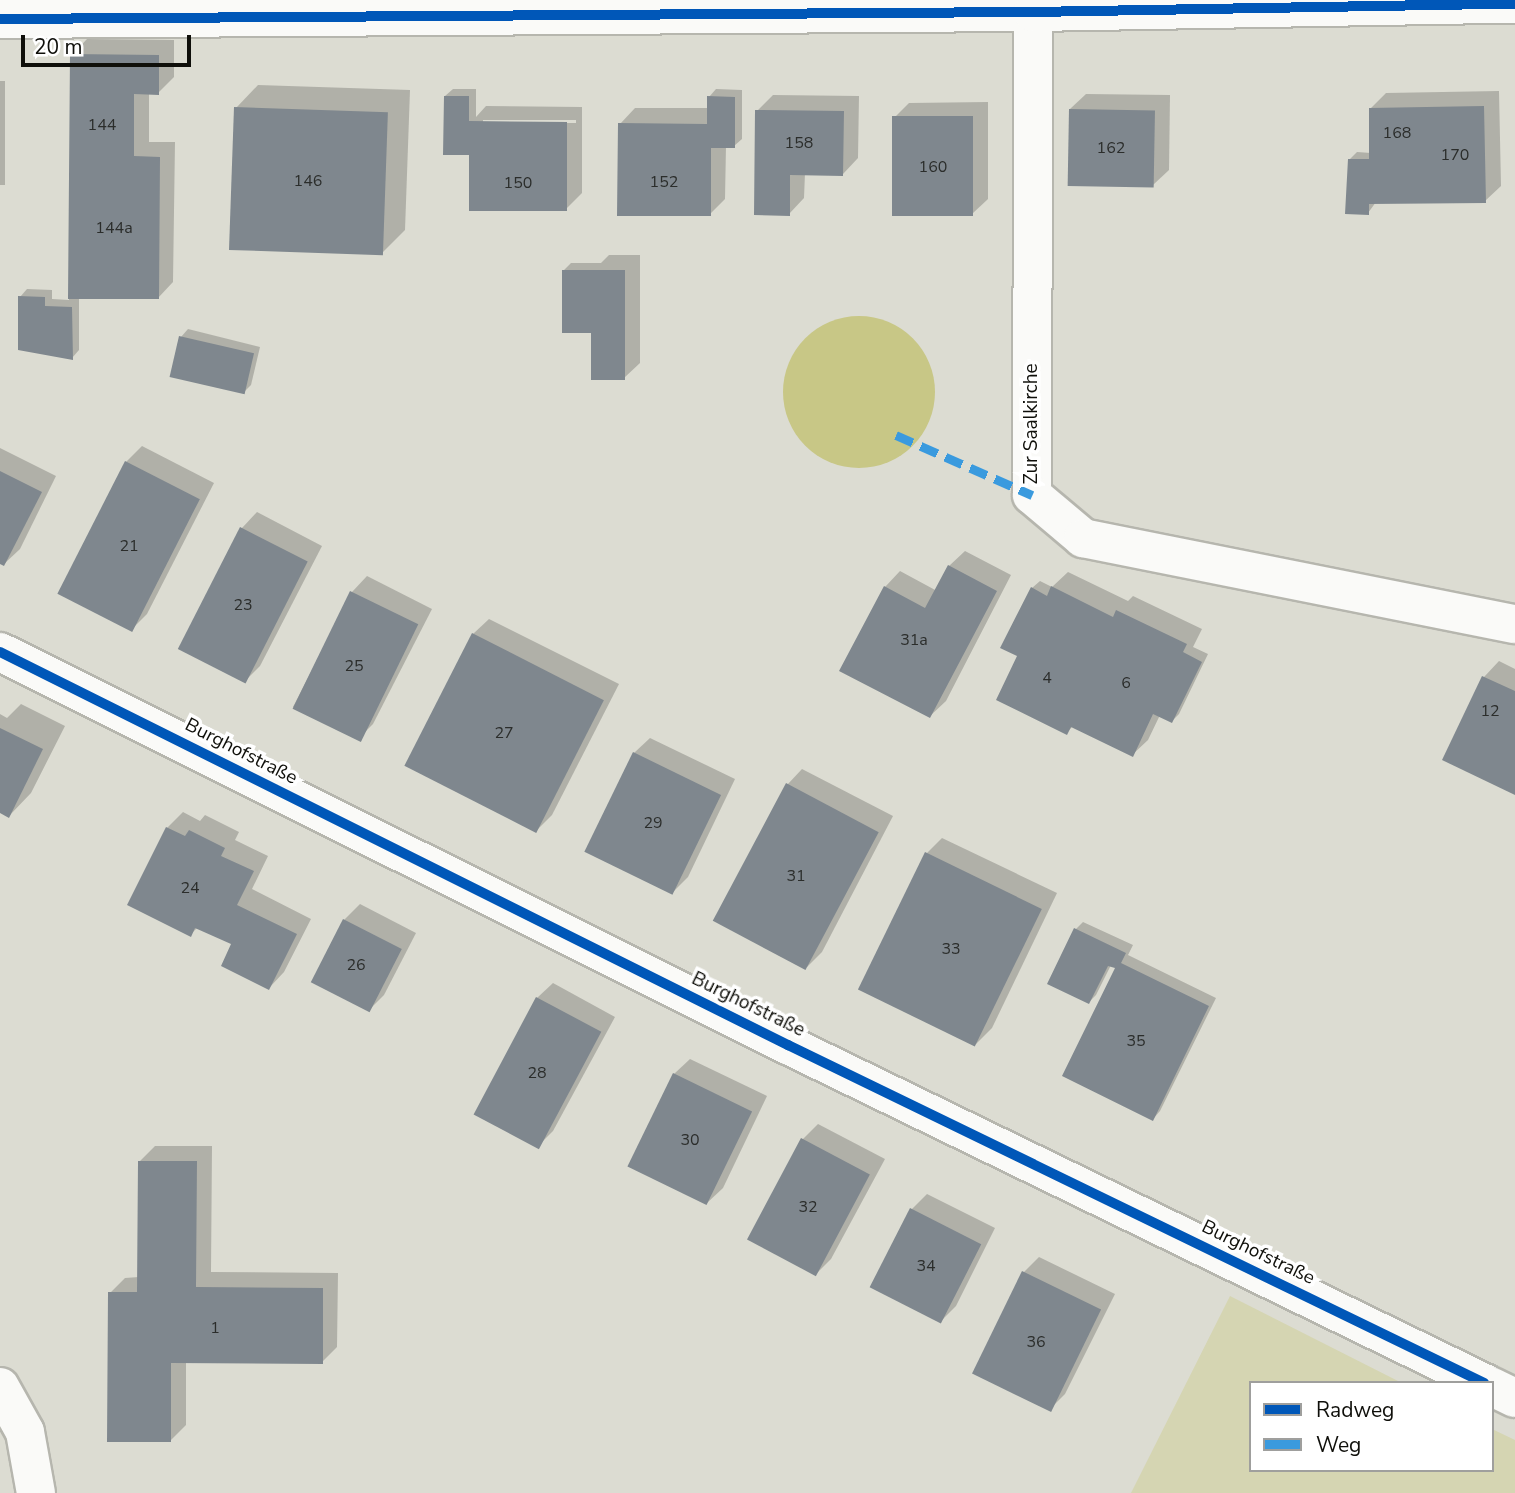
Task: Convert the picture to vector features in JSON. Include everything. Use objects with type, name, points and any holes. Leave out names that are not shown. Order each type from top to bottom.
[{"type":"street","points":[[0,19],[1033,12],[1515,4]]},
{"type":"street","name":"Zur Saalkirche","points":[[1033,12],[1032,495],[1083,538],[1515,625]]},
{"type":"street","name":"Burghofstraße","points":[[0,652],[788,1045],[1480,1381]]},
{"type":"street","points":[[0,1387],[25,1433],[36,1493]]},
{"type":"street","points":[[1494,1388],[1515,1398]]},
{"type":"green space","points":[[1230,1296],[1398,1381],[1249,1381],[1249,1472],[1494,1472],[1494,1430],[1515,1440],[1515,1493],[1131,1493]]},
{"type":"shaded area","points":[[859,316],[888,321],[913,338],[930,363],[935,392],[930,421],[913,446],[888,463],[859,468],[830,463],[805,446],[788,421],[783,392],[788,363],[805,338],[830,321]]},
{"type":"building","points":[[70,54],[159,55],[159,95],[134,94],[134,156],[160,157],[159,299],[68,299]]},
{"type":"building","points":[[444,96],[469,96],[469,121],[567,122],[567,211],[469,211],[469,155],[443,155]]},
{"type":"building","points":[[707,96],[735,97],[735,148],[711,148],[711,216],[617,216],[618,123],[707,124]]},
{"type":"building","points":[[1484,106],[1486,203],[1369,204],[1369,215],[1345,214],[1348,159],[1369,159],[1369,108]]},
{"type":"building","points":[[234,107],[388,112],[383,255],[229,250]]},
{"type":"building","points":[[1069,109],[1155,111],[1154,187],[1068,186]]},
{"type":"building","points":[[755,110],[844,111],[843,176],[790,175],[790,216],[754,215]]},
{"type":"building","points":[[892,116],[973,116],[973,216],[892,216]]},
{"type":"building","points":[[562,270],[625,270],[625,380],[591,380],[591,333],[562,333]]},
{"type":"building","points":[[18,296],[45,297],[45,306],[72,307],[73,360],[18,350]]},
{"type":"building","points":[[179,336],[254,353],[245,394],[170,377]]},
{"type":"building","points":[[125,461],[200,499],[132,632],[57,594]]},
{"type":"building","points":[[0,471],[42,492],[4,566],[0,564]]},
{"type":"building","points":[[240,527],[308,562],[246,684],[178,649]]},
{"type":"building","points":[[948,565],[997,591],[930,718],[839,671],[884,586],[925,608]]},
{"type":"building","points":[[1051,586],[1113,617],[1116,610],[1187,644],[1183,652],[1202,662],[1172,723],[1153,714],[1133,757],[1071,727],[1067,735],[996,700],[1017,656],[1000,648],[1031,587],[1047,596]]},
{"type":"building","points":[[350,591],[418,624],[361,742],[293,709]]},
{"type":"building","points":[[472,633],[604,700],[536,833],[404,766]]},
{"type":"building","points":[[1482,676],[1515,691],[1515,795],[1442,760]]},
{"type":"building","points":[[0,728],[43,749],[9,818],[0,813]]},
{"type":"building","points":[[633,752],[721,795],[672,895],[584,852]]},
{"type":"building","points":[[786,783],[879,832],[805,970],[713,921]]},
{"type":"building","points":[[166,827],[185,836],[189,830],[225,848],[221,856],[254,871],[237,905],[297,934],[269,990],[221,966],[231,944],[195,928],[191,937],[127,905]]},
{"type":"building","points":[[925,852],[1042,909],[975,1047],[858,990]]},
{"type":"building","points":[[343,919],[402,949],[370,1012],[311,982]]},
{"type":"building","points":[[1074,928],[1126,953],[1121,963],[1209,1006],[1153,1121],[1062,1076],[1115,968],[1108,966],[1089,1004],[1047,984]]},
{"type":"building","points":[[536,997],[601,1032],[539,1149],[474,1114]]},
{"type":"building","points":[[673,1073],[752,1112],[707,1205],[627,1166]]},
{"type":"building","points":[[801,1138],[870,1175],[816,1276],[747,1240]]},
{"type":"building","points":[[138,1161],[197,1161],[196,1287],[323,1288],[323,1364],[171,1363],[171,1442],[107,1442],[108,1292],[137,1292]]},
{"type":"building","points":[[910,1208],[981,1244],[941,1324],[870,1287]]},
{"type":"building","points":[[1022,1271],[1101,1310],[1051,1412],[972,1373]]},
{"type":"marked path","points":[[896,435],[1032,495]]},
{"type":"cycle path","points":[[0,19],[1033,12],[1515,4]]},
{"type":"cycle path","points":[[0,652],[788,1045],[1480,1381]]}]
